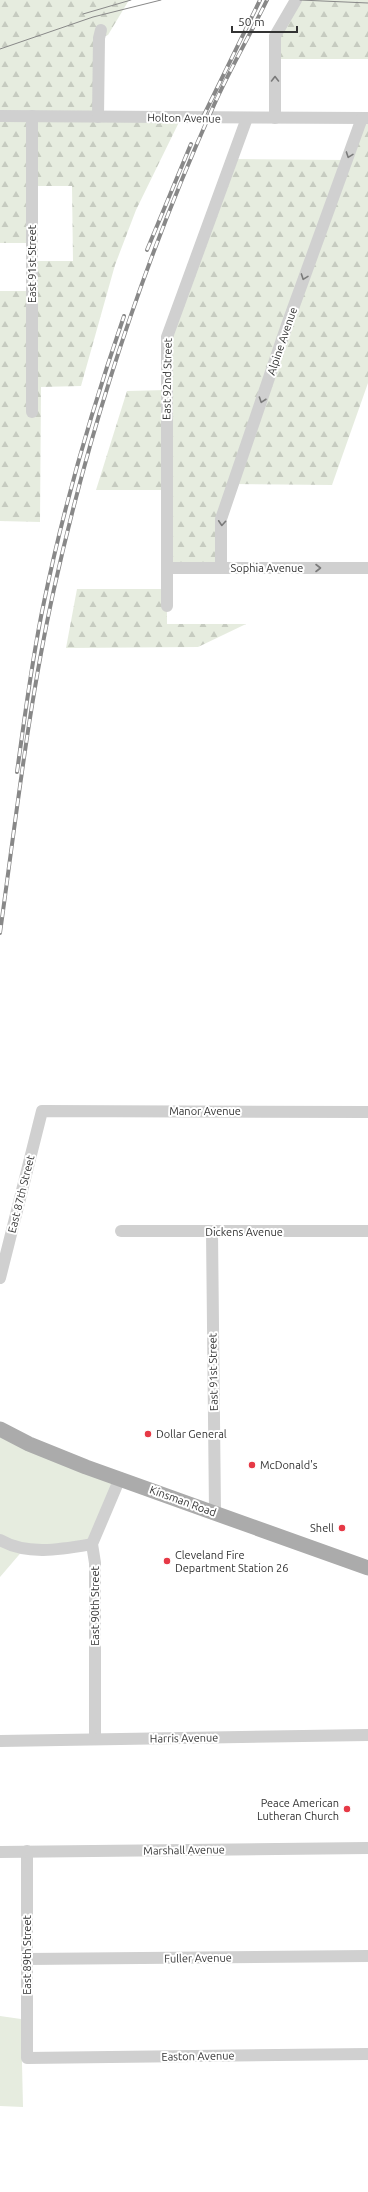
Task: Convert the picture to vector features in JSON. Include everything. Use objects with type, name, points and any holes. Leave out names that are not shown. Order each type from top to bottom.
[{"type":"main road","name":"Kinsman Road","points":[[0,1429],[29,1444],[86,1467],[368,1568]]},
{"type":"street","points":[[275,118],[275,36],[296,0]]},
{"type":"street","points":[[98,116],[99,38],[101,30]]},
{"type":"street","name":"Holton Avenue","points":[[0,116],[365,118]]},
{"type":"street","name":"East 91st Street","points":[[32,116],[32,412]]},
{"type":"street","name":"East 92nd Street","points":[[167,606],[167,336],[247,118]]},
{"type":"street","name":"Alpine Avenue","points":[[221,568],[221,519],[287,325],[365,118]]},
{"type":"street","name":"Sophia Avenue","points":[[166,568],[368,568]]},
{"type":"street","name":"Manor Avenue","points":[[42,1111],[368,1112]]},
{"type":"street","name":"East 87th Street","points":[[0,1278],[42,1111]]},
{"type":"street","name":"Dickens Avenue","points":[[121,1231],[368,1231]]},
{"type":"street","name":"East 91st Street","points":[[212,1232],[215,1512]]},
{"type":"street","points":[[0,1540],[24,1549],[40,1550],[64,1549],[92,1544],[120,1478]]},
{"type":"street","name":"East 90th Street","points":[[92,1544],[95,1563],[95,1739]]},
{"type":"street","name":"Harris Avenue","points":[[0,1741],[368,1734]]},
{"type":"street","name":"Marshall Avenue","points":[[0,1852],[368,1848]]},
{"type":"street","name":"East 89th Street","points":[[27,1851],[27,2058]]},
{"type":"street","name":"Fuller Avenue","points":[[27,1959],[368,1956]]},
{"type":"street","name":"Easton Avenue","points":[[27,2058],[368,2054]]},
{"type":"green space","points":[[0,0],[129,0],[108,35],[99,38],[98,116],[181,118],[136,210],[115,265],[81,386],[41,387],[40,522],[0,521],[0,291],[32,291],[32,261],[73,261],[72,186],[32,186],[32,243],[0,243]]},
{"type":"green space","points":[[296,0],[368,0],[368,59],[275,59],[275,36]]},
{"type":"green space","points":[[368,118],[368,383],[332,485],[233,484],[221,519],[221,568],[167,568],[166,490],[96,490],[127,391],[167,390],[167,337],[232,159],[347,160]]},
{"type":"green space","points":[[77,589],[167,589],[167,624],[246,624],[198,647],[66,648]]},
{"type":"green space","points":[[0,1429],[120,1478],[92,1544],[24,1549],[0,1577]]},
{"type":"green space","points":[[0,2016],[21,2019],[23,2107],[0,2106]]},
{"type":"tram line","points":[[83,14],[131,0]]},
{"type":"tram line","points":[[0,49],[93,17],[161,0]]},
{"type":"tram line","points":[[300,0],[368,3]]},
{"type":"railway","points":[[203,117],[260,0]]},
{"type":"railway","points":[[0,933],[30,717],[45,632],[69,527],[102,404],[142,283],[189,164],[214,105],[267,0]]},
{"type":"railway","points":[[147,250],[191,144]]},
{"type":"railway","points":[[17,772],[36,644],[60,529],[101,386],[124,316]]},
{"type":"place","name":"Dollar General","points":[[148,1434]]},
{"type":"place","name":"McDonald's","points":[[252,1465]]},
{"type":"place","name":"Shell","points":[[342,1528]]},
{"type":"place","name":"Cleveland Fire Department Station 26","points":[[167,1561]]},
{"type":"place","name":"Peace American Lutheran Church","points":[[347,1809]]}]
